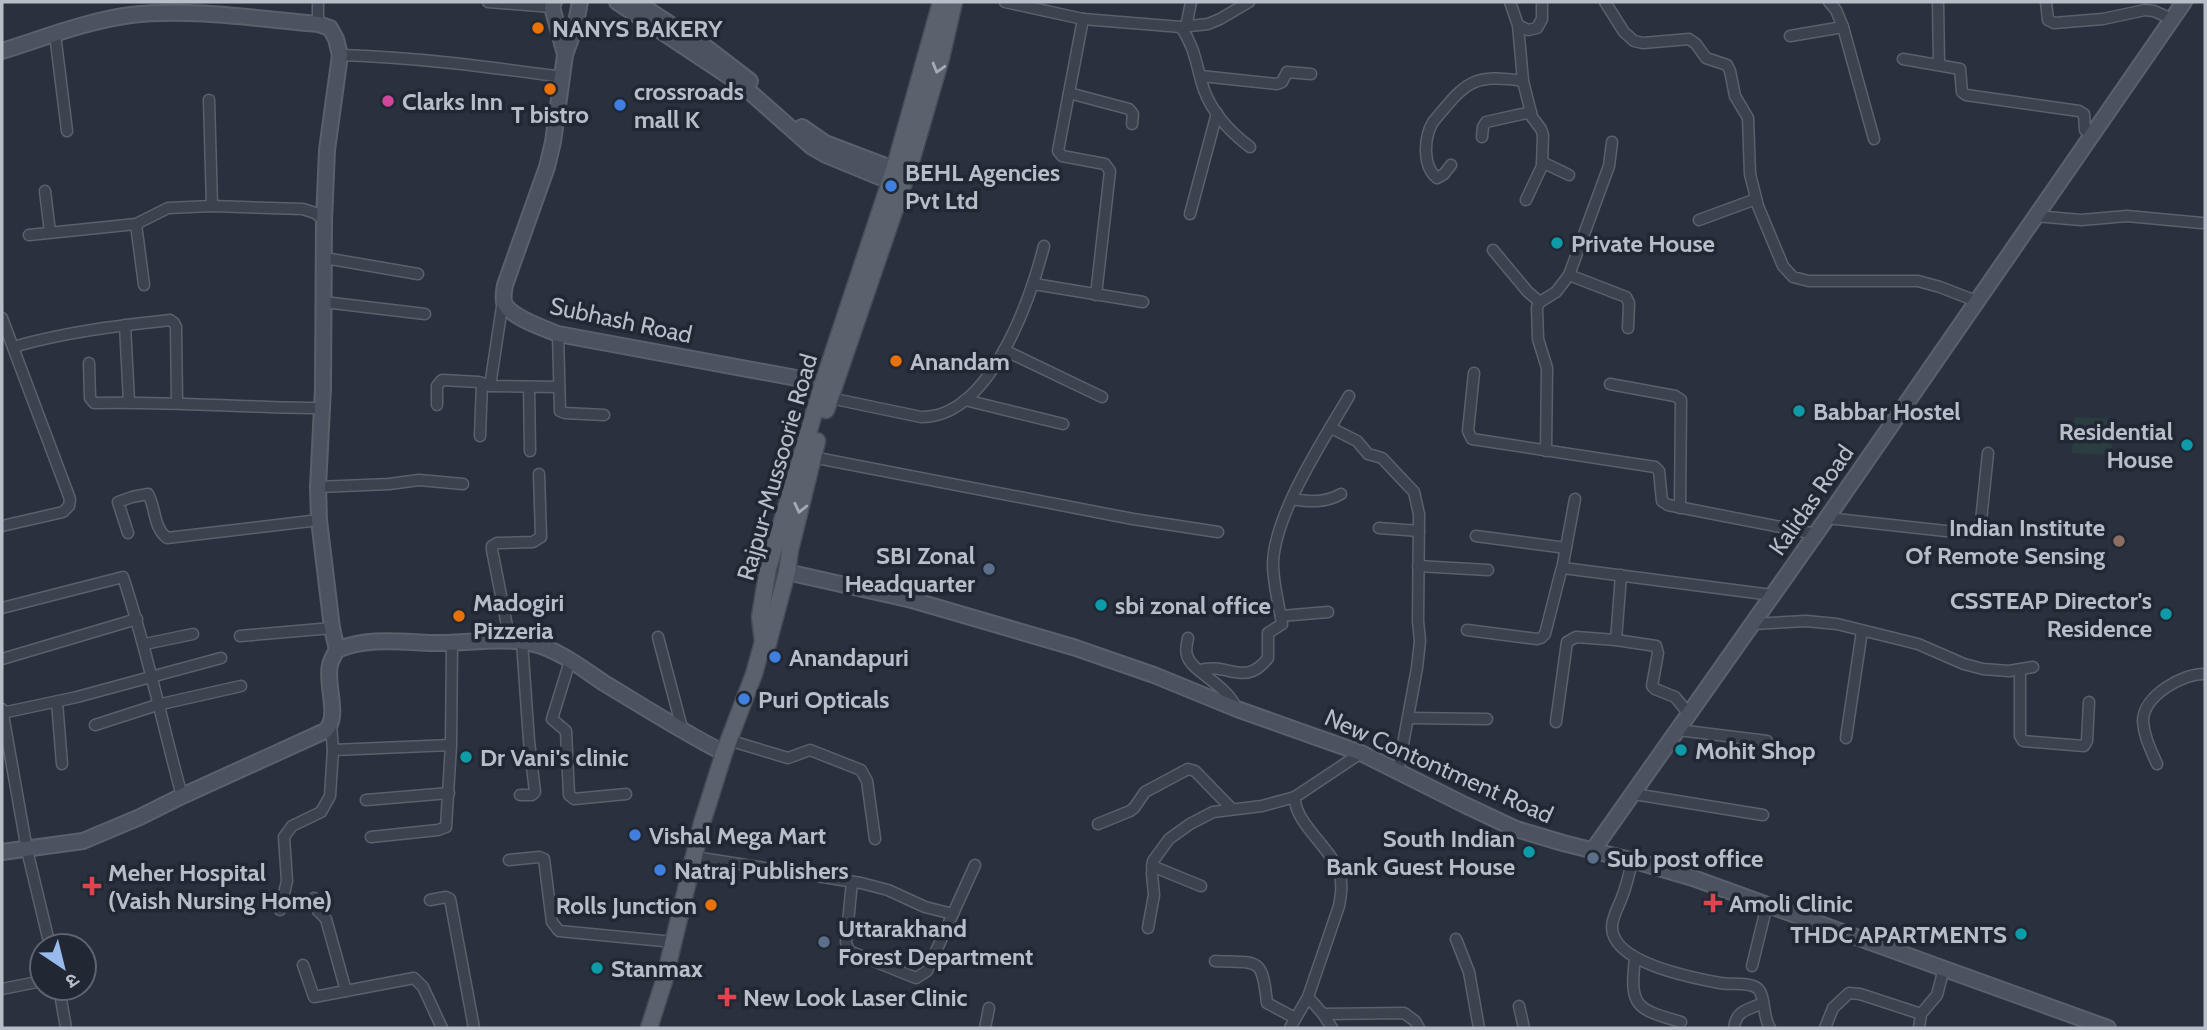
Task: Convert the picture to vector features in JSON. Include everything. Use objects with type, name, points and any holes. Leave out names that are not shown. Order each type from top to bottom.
[{"type":"main road","name":"Rajpur-Mussoorie Road","points":[[899,178],[941,2]]},
{"type":"main road","name":"Rajpur-Mussoorie Road","points":[[658,1028],[680,959],[711,819],[763,642],[760,617],[768,570],[941,58],[954,2]]},
{"type":"main road","name":"Rajpur-Mussoorie Road","points":[[649,1028],[674,942],[702,822],[762,668],[827,391]]},
{"type":"main road","points":[[768,570],[776,559],[782,560],[786,573]]},
{"type":"street","points":[[318,2],[318,24]]},
{"type":"street","points":[[488,2],[553,4],[565,55]]},
{"type":"street","points":[[480,436],[486,385],[504,292],[547,167],[565,55],[580,2]]},
{"type":"street","points":[[617,2],[742,85],[812,147],[825,155],[899,178]]},
{"type":"street","points":[[636,2],[733,67],[819,139],[899,178]]},
{"type":"street","points":[[1005,2],[1083,19],[1183,27],[1208,24],[1235,7],[1249,2]]},
{"type":"street","points":[[1191,2],[1183,27],[1194,48],[1208,98],[1233,134],[1250,147]]},
{"type":"street","points":[[1510,2],[1518,25],[1523,80],[1532,119],[1543,135],[1542,162],[1526,200]]},
{"type":"street","points":[[1518,25],[1533,30],[1541,24],[1542,2]]},
{"type":"street","points":[[1605,2],[1624,32],[1634,41],[1643,43],[1689,39],[1706,58],[1727,65],[1734,96],[1748,118],[1750,174],[1756,199],[1783,266],[1793,277],[1810,281],[1918,281],[1976,301]]},
{"type":"street","points":[[1829,2],[1836,10],[1843,27],[1874,139]]},
{"type":"street","points":[[1938,2],[1939,65]]},
{"type":"street","points":[[2046,2],[2048,20],[2054,23],[2103,19],[2145,10],[2172,19]]},
{"type":"street","name":"Kalidas Road","points":[[1594,850],[2184,2]]},
{"type":"street","points":[[2,51],[95,22],[176,8],[318,24],[330,28],[336,39],[340,55],[327,150],[324,220],[322,408],[318,487],[319,520],[337,650],[329,673],[333,750],[331,786],[326,806],[311,819],[292,826],[284,837],[288,881],[280,909]]},
{"type":"street","points":[[1083,19],[1059,154],[1105,164],[1110,172],[1096,295]]},
{"type":"street","points":[[1790,36],[1843,27]]},
{"type":"street","points":[[55,34],[68,131]]},
{"type":"street","points":[[340,55],[390,56],[563,77]]},
{"type":"street","points":[[1903,59],[1960,69],[1964,94],[2079,111],[2084,114],[2085,130],[2092,135]]},
{"type":"street","points":[[1201,76],[1277,84],[1282,82],[1288,71],[1311,74]]},
{"type":"street","points":[[1451,165],[1441,176],[1434,177],[1431,173],[1427,143],[1433,122],[1461,90],[1478,80],[1523,80]]},
{"type":"street","points":[[1069,93],[1129,108],[1133,114],[1132,124]]},
{"type":"street","points":[[209,100],[212,206]]},
{"type":"street","points":[[1482,136],[1486,122],[1531,112]]},
{"type":"street","points":[[1190,214],[1217,113]]},
{"type":"street","points":[[1546,451],[1547,368],[1538,339],[1536,314],[1540,302],[1556,292],[1569,275],[1609,166],[1612,142]]},
{"type":"street","points":[[1542,162],[1569,175]]},
{"type":"street","points":[[45,191],[50,232]]},
{"type":"street","points":[[1699,220],[1756,199]]},
{"type":"street","points":[[29,235],[136,224],[167,208],[212,206],[303,209],[324,220]]},
{"type":"street","points":[[2035,216],[2081,220],[2127,216],[2202,223]]},
{"type":"street","points":[[136,224],[144,285]]},
{"type":"street","points":[[827,391],[921,417],[942,414],[965,400],[986,377],[1021,320],[1044,246]]},
{"type":"street","points":[[1493,250],[1528,292],[1540,302]]},
{"type":"street","points":[[325,258],[418,275]]},
{"type":"street","points":[[1569,275],[1626,297],[1629,303],[1628,328]]},
{"type":"street","points":[[1034,284],[1143,302]]},
{"type":"street","name":"Subhash Road","points":[[504,292],[505,304],[511,312],[558,334],[827,391]]},
{"type":"street","points":[[324,302],[425,314]]},
{"type":"street","points":[[2,318],[70,499],[69,506],[63,512],[2,526]]},
{"type":"street","points":[[13,347],[92,328],[170,320],[174,323],[177,403]]},
{"type":"street","points":[[125,325],[129,402]]},
{"type":"street","points":[[558,334],[559,407],[562,412],[604,415]]},
{"type":"street","points":[[1004,350],[1102,397]]},
{"type":"street","points":[[89,363],[94,403],[322,408]]},
{"type":"street","points":[[1474,373],[1468,431],[1470,437],[1476,440],[1655,467],[1659,473],[1662,501],[1668,505],[1816,534]]},
{"type":"street","points":[[437,405],[436,386],[439,382],[558,387]]},
{"type":"street","points":[[1610,384],[1675,396],[1681,400],[1680,508]]},
{"type":"street","points":[[529,387],[530,451]]},
{"type":"street","points":[[1280,621],[1273,558],[1279,532],[1303,475],[1349,396]]},
{"type":"street","points":[[965,400],[1063,424]]},
{"type":"street","points":[[1331,428],[1357,441],[1368,454],[1382,458],[1414,492],[1419,514],[1420,641],[1398,771]]},
{"type":"street","points":[[1827,518],[1964,533],[1971,531],[1981,522],[1989,453]]},
{"type":"street","points":[[812,457],[1133,519],[1218,532]]},
{"type":"street","points":[[520,795],[532,795],[536,792],[516,641],[492,546],[497,543],[533,542],[541,537],[539,474]]},
{"type":"street","points":[[318,487],[419,480],[463,484]]},
{"type":"street","points":[[128,533],[118,502],[148,494],[161,533],[167,538],[319,520]]},
{"type":"street","points":[[1292,499],[1323,501],[1341,494]]},
{"type":"street","points":[[1467,630],[1536,639],[1545,634],[1562,569],[1575,499]]},
{"type":"street","points":[[1379,528],[1419,531]]},
{"type":"street","points":[[1476,536],[1566,548]]},
{"type":"street","points":[[790,550],[795,565],[805,578]]},
{"type":"street","points":[[1418,566],[1488,570]]},
{"type":"street","points":[[1562,569],[1772,595]]},
{"type":"street","name":"New Contontment Road","points":[[786,573],[912,600],[1073,647],[1361,753],[1473,810],[1517,829],[1693,878],[2108,1028]]},
{"type":"street","points":[[1616,640],[1621,575]]},
{"type":"street","points":[[2,608],[123,577],[145,645],[157,705],[182,796]]},
{"type":"street","points":[[1200,670],[1211,668],[1237,674],[1252,672],[1268,658],[1268,636],[1280,621],[1328,612]]},
{"type":"street","points":[[2,659],[136,619]]},
{"type":"street","points":[[1753,624],[1821,622],[1929,648],[1964,664],[1996,671],[2033,667]]},
{"type":"street","points":[[240,636],[332,628]]},
{"type":"street","points":[[1846,738],[1862,631]]},
{"type":"street","points":[[145,645],[193,634]]},
{"type":"street","points":[[1556,722],[1567,642],[1576,637],[1656,646],[1658,653],[1652,686],[1675,696],[1689,714]]},
{"type":"street","points":[[658,638],[683,732]]},
{"type":"street","points":[[1188,638],[1187,657],[1226,690],[1237,709]]},
{"type":"street","points":[[337,650],[375,641],[516,641],[536,644],[570,661],[683,732],[731,748],[790,758],[810,750],[861,770],[867,781],[875,839]]},
{"type":"street","points":[[371,837],[442,830],[447,823],[452,643]]},
{"type":"street","points":[[47,932],[27,850],[2,711],[57,702],[221,658]]},
{"type":"street","points":[[570,661],[552,719],[566,730],[569,795],[574,799],[626,794]]},
{"type":"street","points":[[2020,670],[2020,736],[2023,741],[2084,746],[2087,741],[2089,702]]},
{"type":"street","points":[[2157,764],[2148,745],[2144,712],[2154,699],[2179,678],[2190,674],[2205,674]]},
{"type":"street","points":[[95,726],[157,705],[241,686]]},
{"type":"street","points":[[57,702],[62,764]]},
{"type":"street","points":[[1408,718],[1487,719]]},
{"type":"street","points":[[2,852],[83,841],[324,731],[331,724]]},
{"type":"street","points":[[1678,730],[1767,741]]},
{"type":"street","points":[[333,750],[451,745]]},
{"type":"street","points":[[1149,928],[1154,895],[1152,866],[1158,853],[1175,833],[1204,816],[1231,808],[1262,806],[1295,797],[1361,753]]},
{"type":"street","points":[[1098,824],[1130,811],[1145,792],[1188,769],[1195,771],[1231,808]]},
{"type":"street","points":[[366,800],[449,793]]},
{"type":"street","points":[[1634,794],[1763,815]]},
{"type":"street","points":[[1290,1028],[1308,997],[1339,905],[1341,882],[1335,864],[1300,816],[1294,802],[1295,797]]},
{"type":"street","points":[[509,860],[539,857],[544,859],[552,922],[559,931],[674,942]]},
{"type":"street","points":[[701,858],[852,882],[888,890],[925,907],[953,914]]},
{"type":"street","points":[[1633,860],[1612,925],[1617,941],[1635,958],[1706,980],[1754,987],[1760,993],[1767,1027]]},
{"type":"street","points":[[852,882],[846,942],[849,951],[913,978],[928,971],[975,865]]},
{"type":"street","points":[[1152,866],[1201,886]]},
{"type":"street","points":[[430,900],[446,897],[450,900],[474,1028]]},
{"type":"street","points":[[314,898],[318,911],[326,919],[346,991]]},
{"type":"street","points":[[1752,966],[1767,905]]},
{"type":"street","points":[[1456,939],[1469,972],[1479,1028]]},
{"type":"street","points":[[1635,958],[1633,987],[1641,1006],[1647,1012],[1681,1021]]},
{"type":"street","points":[[1215,961],[1250,962],[1260,967],[1264,973],[1268,1003],[1295,1018]]},
{"type":"street","points":[[303,965],[314,997],[414,978],[423,988],[442,1028]]},
{"type":"street","points":[[1919,1028],[1922,1014],[1935,999],[1944,968]]},
{"type":"street","points":[[2,989],[28,984]]},
{"type":"street","points":[[1825,1028],[1833,1008],[1849,993],[1860,993],[1922,1014]]},
{"type":"street","points":[[1308,997],[1332,1028]]},
{"type":"street","points":[[61,1002],[66,1028]]},
{"type":"street","points":[[1734,1028],[1738,1014],[1763,1003]]},
{"type":"street","points":[[1519,1006],[1524,1028]]},
{"type":"street","points":[[985,1028],[989,1008]]},
{"type":"street","points":[[1323,1014],[1404,1013],[1415,1021],[1419,1028]]},
{"type":"shaded area","points":[[2075,417],[2114,419],[2111,455],[2072,453]]},
{"type":"place","name":"NANYS BAKERY","points":[[538,28]]},
{"type":"place","name":"T bistro","points":[[550,89]]},
{"type":"place","name":"Clarks Inn","points":[[388,101]]},
{"type":"place","name":"crossroads mall K","points":[[620,105]]},
{"type":"place","name":"BEHL Agencies Pvt Ltd","points":[[891,186]]},
{"type":"place","name":"Private House","points":[[1557,243]]},
{"type":"place","name":"Anandam","points":[[896,361]]},
{"type":"place","name":"Babbar Hostel","points":[[1799,411]]},
{"type":"place","name":"Residential House","points":[[2187,445]]},
{"type":"place","name":"Indian Institute Of Remote Sensing","points":[[2119,541]]},
{"type":"place","name":"SBI Zonal Headquarter","points":[[989,569]]},
{"type":"place","name":"sbi zonal office","points":[[1101,605]]},
{"type":"place","name":"CSSTEAP Director's Residence","points":[[2166,614]]},
{"type":"place","name":"Madogiri Pizzeria","points":[[459,616]]},
{"type":"place","name":"Anandapuri","points":[[775,657]]},
{"type":"place","name":"Puri Opticals","points":[[744,699]]},
{"type":"place","name":"Mohit Shop","points":[[1681,750]]},
{"type":"place","name":"Dr Vani's clinic","points":[[466,757]]},
{"type":"place","name":"Vishal Mega Mart","points":[[635,835]]},
{"type":"place","name":"South Indian Bank Guest House","points":[[1529,852]]},
{"type":"place","name":"Sub post office","points":[[1593,858]]},
{"type":"place","name":"Natraj Publishers","points":[[660,870]]},
{"type":"place","name":"Meher Hospital (Vaish Nursing Home)","points":[[92,886]]},
{"type":"place","name":"Amoli Clinic","points":[[1713,903]]},
{"type":"place","name":"Rolls Junction","points":[[711,905]]},
{"type":"place","name":"THDC APARTMENTS","points":[[2021,934]]},
{"type":"place","name":"Uttarakhand Forest Department","points":[[824,942]]},
{"type":"place","name":"Stanmax","points":[[597,968]]},
{"type":"place","name":"New Look Laser Clinic","points":[[727,997]]}]
